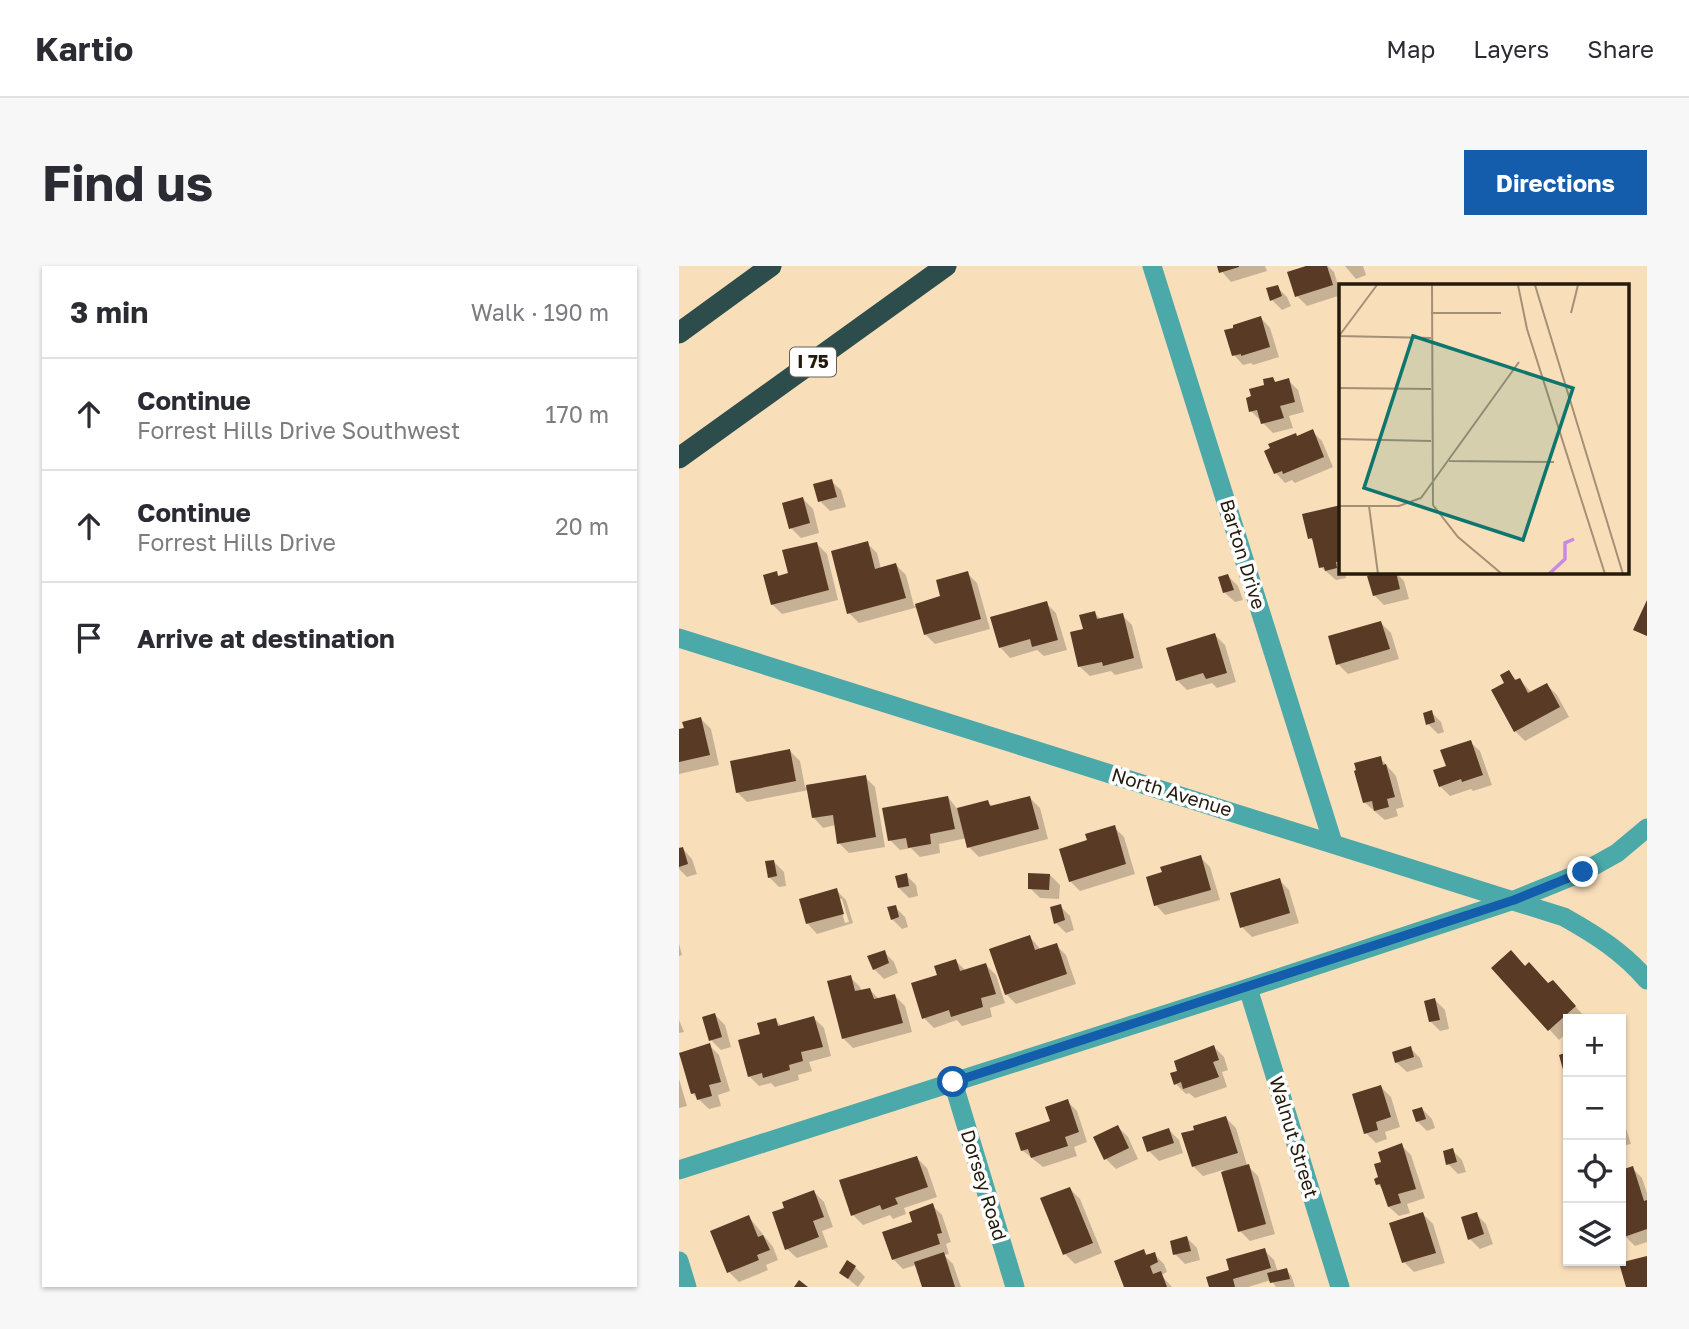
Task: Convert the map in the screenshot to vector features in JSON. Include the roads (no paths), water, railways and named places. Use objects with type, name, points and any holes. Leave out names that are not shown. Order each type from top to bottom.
[{"type":"highway","points":[[679,333],[771,266]]},
{"type":"highway","name":"I 75","points":[[679,458],[946,266]]},
{"type":"street","name":"Barton Drive","points":[[1153,266],[1333,843]]},
{"type":"street","name":"North Avenue","points":[[679,638],[1564,917],[1599,936],[1631,962],[1647,980]]},
{"type":"street","points":[[679,1170],[1514,900],[1583,872],[1617,853],[1647,828]]},
{"type":"street","name":"Walnut Street","points":[[1248,988],[1340,1287]]},
{"type":"street","name":"Dorsey Road","points":[[953,1082],[1015,1287]]},
{"type":"street","points":[[679,1261],[687,1287]]}]
